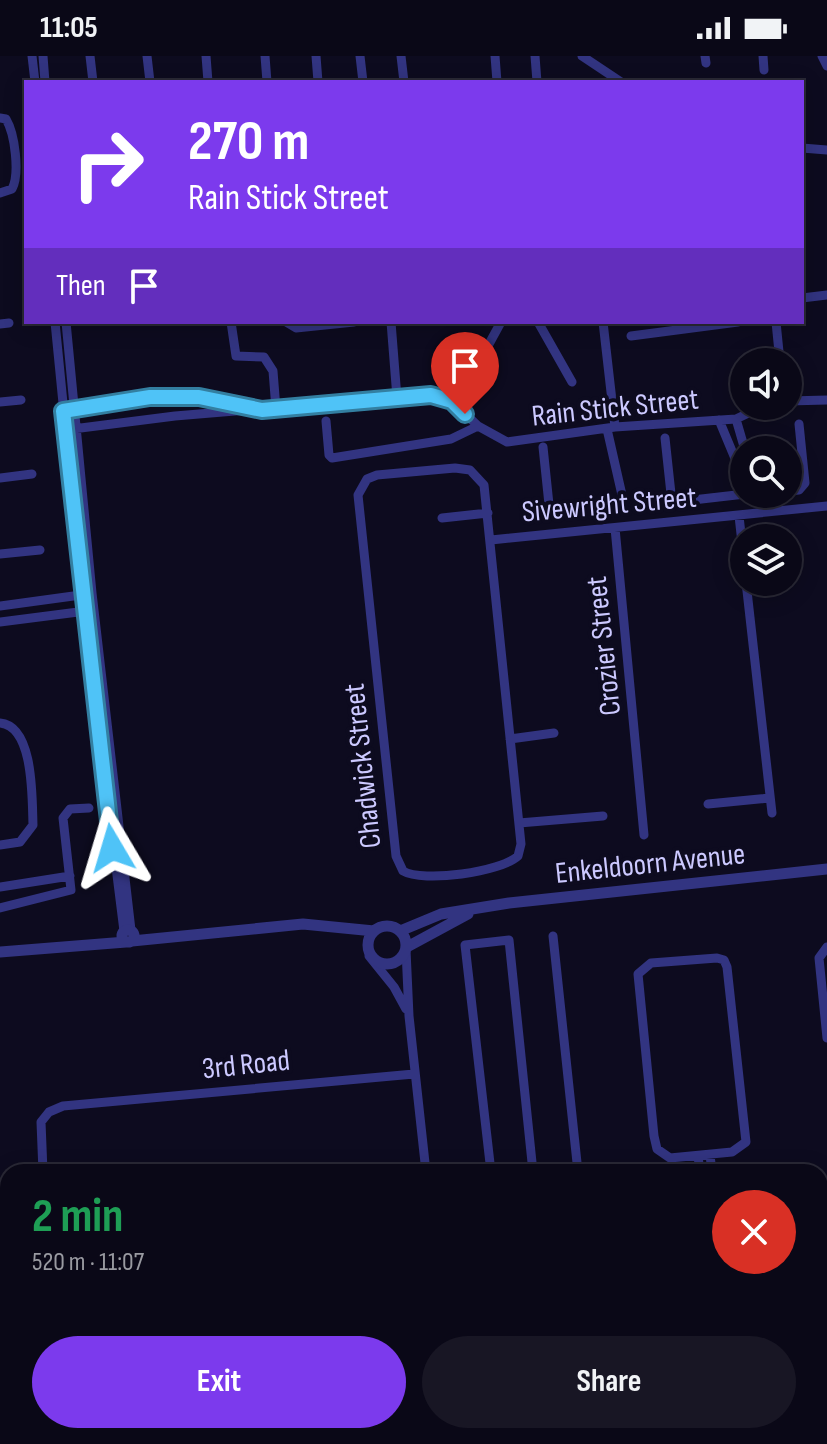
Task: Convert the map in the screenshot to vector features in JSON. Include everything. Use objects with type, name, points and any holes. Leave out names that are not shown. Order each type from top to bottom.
[{"type":"street","points":[[32,56],[35,80]]},
{"type":"street","points":[[43,56],[45,80]]},
{"type":"street","points":[[90,56],[93,80]]},
{"type":"street","points":[[147,56],[150,80]]},
{"type":"street","points":[[206,56],[208,80]]},
{"type":"street","points":[[265,56],[267,80]]},
{"type":"street","points":[[316,56],[318,80]]},
{"type":"street","points":[[360,56],[363,80]]},
{"type":"street","points":[[401,56],[404,80]]},
{"type":"street","points":[[495,56],[497,80]]},
{"type":"street","points":[[535,56],[537,80]]},
{"type":"street","points":[[582,56],[618,80]]},
{"type":"street","points":[[763,56],[764,70]]},
{"type":"street","points":[[822,56],[827,66]]},
{"type":"street","points":[[0,118],[9,124],[15,180],[12,189],[0,193]]},
{"type":"street","points":[[804,148],[827,150]]},
{"type":"street","points":[[804,298],[827,295]]},
{"type":"street","points":[[55,324],[63,411],[71,429]]},
{"type":"street","points":[[0,952],[107,942],[128,935],[87,594],[71,429],[74,410],[66,324]]},
{"type":"street","points":[[231,324],[236,356],[264,357],[271,365],[276,409]]},
{"type":"street","points":[[288,324],[307,328],[338,324]]},
{"type":"street","points":[[391,324],[397,398]]},
{"type":"street","points":[[489,344],[500,324]]},
{"type":"street","points":[[539,324],[572,382]]},
{"type":"street","points":[[543,447],[550,514],[619,508],[622,495],[611,428],[603,324]]},
{"type":"street","points":[[631,336],[658,327],[706,324]]},
{"type":"street","points":[[776,324],[779,348]]},
{"type":"street","name":"Rain Stick Street","points":[[63,411],[150,397],[207,399],[246,409]]},
{"type":"street","name":"Rain Stick Street","points":[[71,429],[246,409],[397,398],[445,398],[478,426],[507,442],[611,428],[730,419]]},
{"type":"street","points":[[0,402],[21,400]]},
{"type":"street","points":[[802,401],[827,400]]},
{"type":"street","points":[[719,420],[730,446]]},
{"type":"street","points":[[326,421],[329,455],[332,458],[451,439],[478,426]]},
{"type":"street","points":[[799,424],[800,436]]},
{"type":"street","points":[[665,438],[672,503]]},
{"type":"street","points":[[802,454],[805,483],[802,486]]},
{"type":"street","name":"Chadwick Street","points":[[455,468],[478,476],[484,485],[488,513],[519,823],[518,856],[499,868],[418,877],[403,871],[398,864],[358,495],[367,479],[377,475],[455,468]]},
{"type":"street","points":[[0,478],[32,474]]},
{"type":"street","points":[[658,504],[730,496]]},
{"type":"street","name":"Sivewright Street","points":[[491,540],[827,506]]},
{"type":"street","points":[[442,518],[488,513]]},
{"type":"street","points":[[739,516],[740,524]]},
{"type":"street","name":"Crozier Street","points":[[615,528],[644,835]]},
{"type":"street","points":[[0,554],[40,550]]},
{"type":"street","points":[[0,606],[87,594]]},
{"type":"street","points":[[748,596],[772,813]]},
{"type":"street","points":[[0,622],[89,611]]},
{"type":"street","points":[[0,723],[19,731],[25,749],[33,825],[20,842],[5,844]]},
{"type":"street","points":[[510,739],[554,733]]},
{"type":"street","points":[[708,804],[770,798]]},
{"type":"street","points":[[0,908],[71,890],[63,818],[70,809],[89,808]]},
{"type":"street","points":[[519,823],[603,816]]},
{"type":"street","name":"Enkeldoorn Avenue","points":[[128,935],[150,937],[303,924],[400,931],[441,914],[479,908],[577,894],[827,869]]},
{"type":"street","points":[[0,887],[70,876]]},
{"type":"street","name":"Enkeldoorn Avenue","points":[[367,952],[387,962],[400,957],[407,948],[437,927],[479,908]]},
{"type":"street","points":[[338,926],[367,952],[394,987],[409,1016]]},
{"type":"street","points":[[367,952],[374,931]]},
{"type":"street","points":[[400,931],[407,948],[409,1016],[425,1164]]},
{"type":"street","points":[[553,936],[577,1164]]},
{"type":"street","points":[[490,1164],[465,945],[509,940],[532,1164]]},
{"type":"street","points":[[827,947],[819,958],[827,1038]]},
{"type":"street","points":[[717,958],[727,967],[747,1134],[741,1147],[710,1155],[670,1158],[657,1149],[638,987],[638,974],[651,963],[717,958]]},
{"type":"street","name":"3rd Road","points":[[43,1164],[41,1122],[49,1112],[63,1106],[335,1078],[414,1074]]},
{"type":"street","points":[[710,1155],[711,1164]]},
{"type":"street","points":[[698,1156],[699,1164]]},
{"type":"route","points":[[112,848],[63,411],[150,397],[199,397],[262,410],[431,395],[452,401],[465,414]]}]
